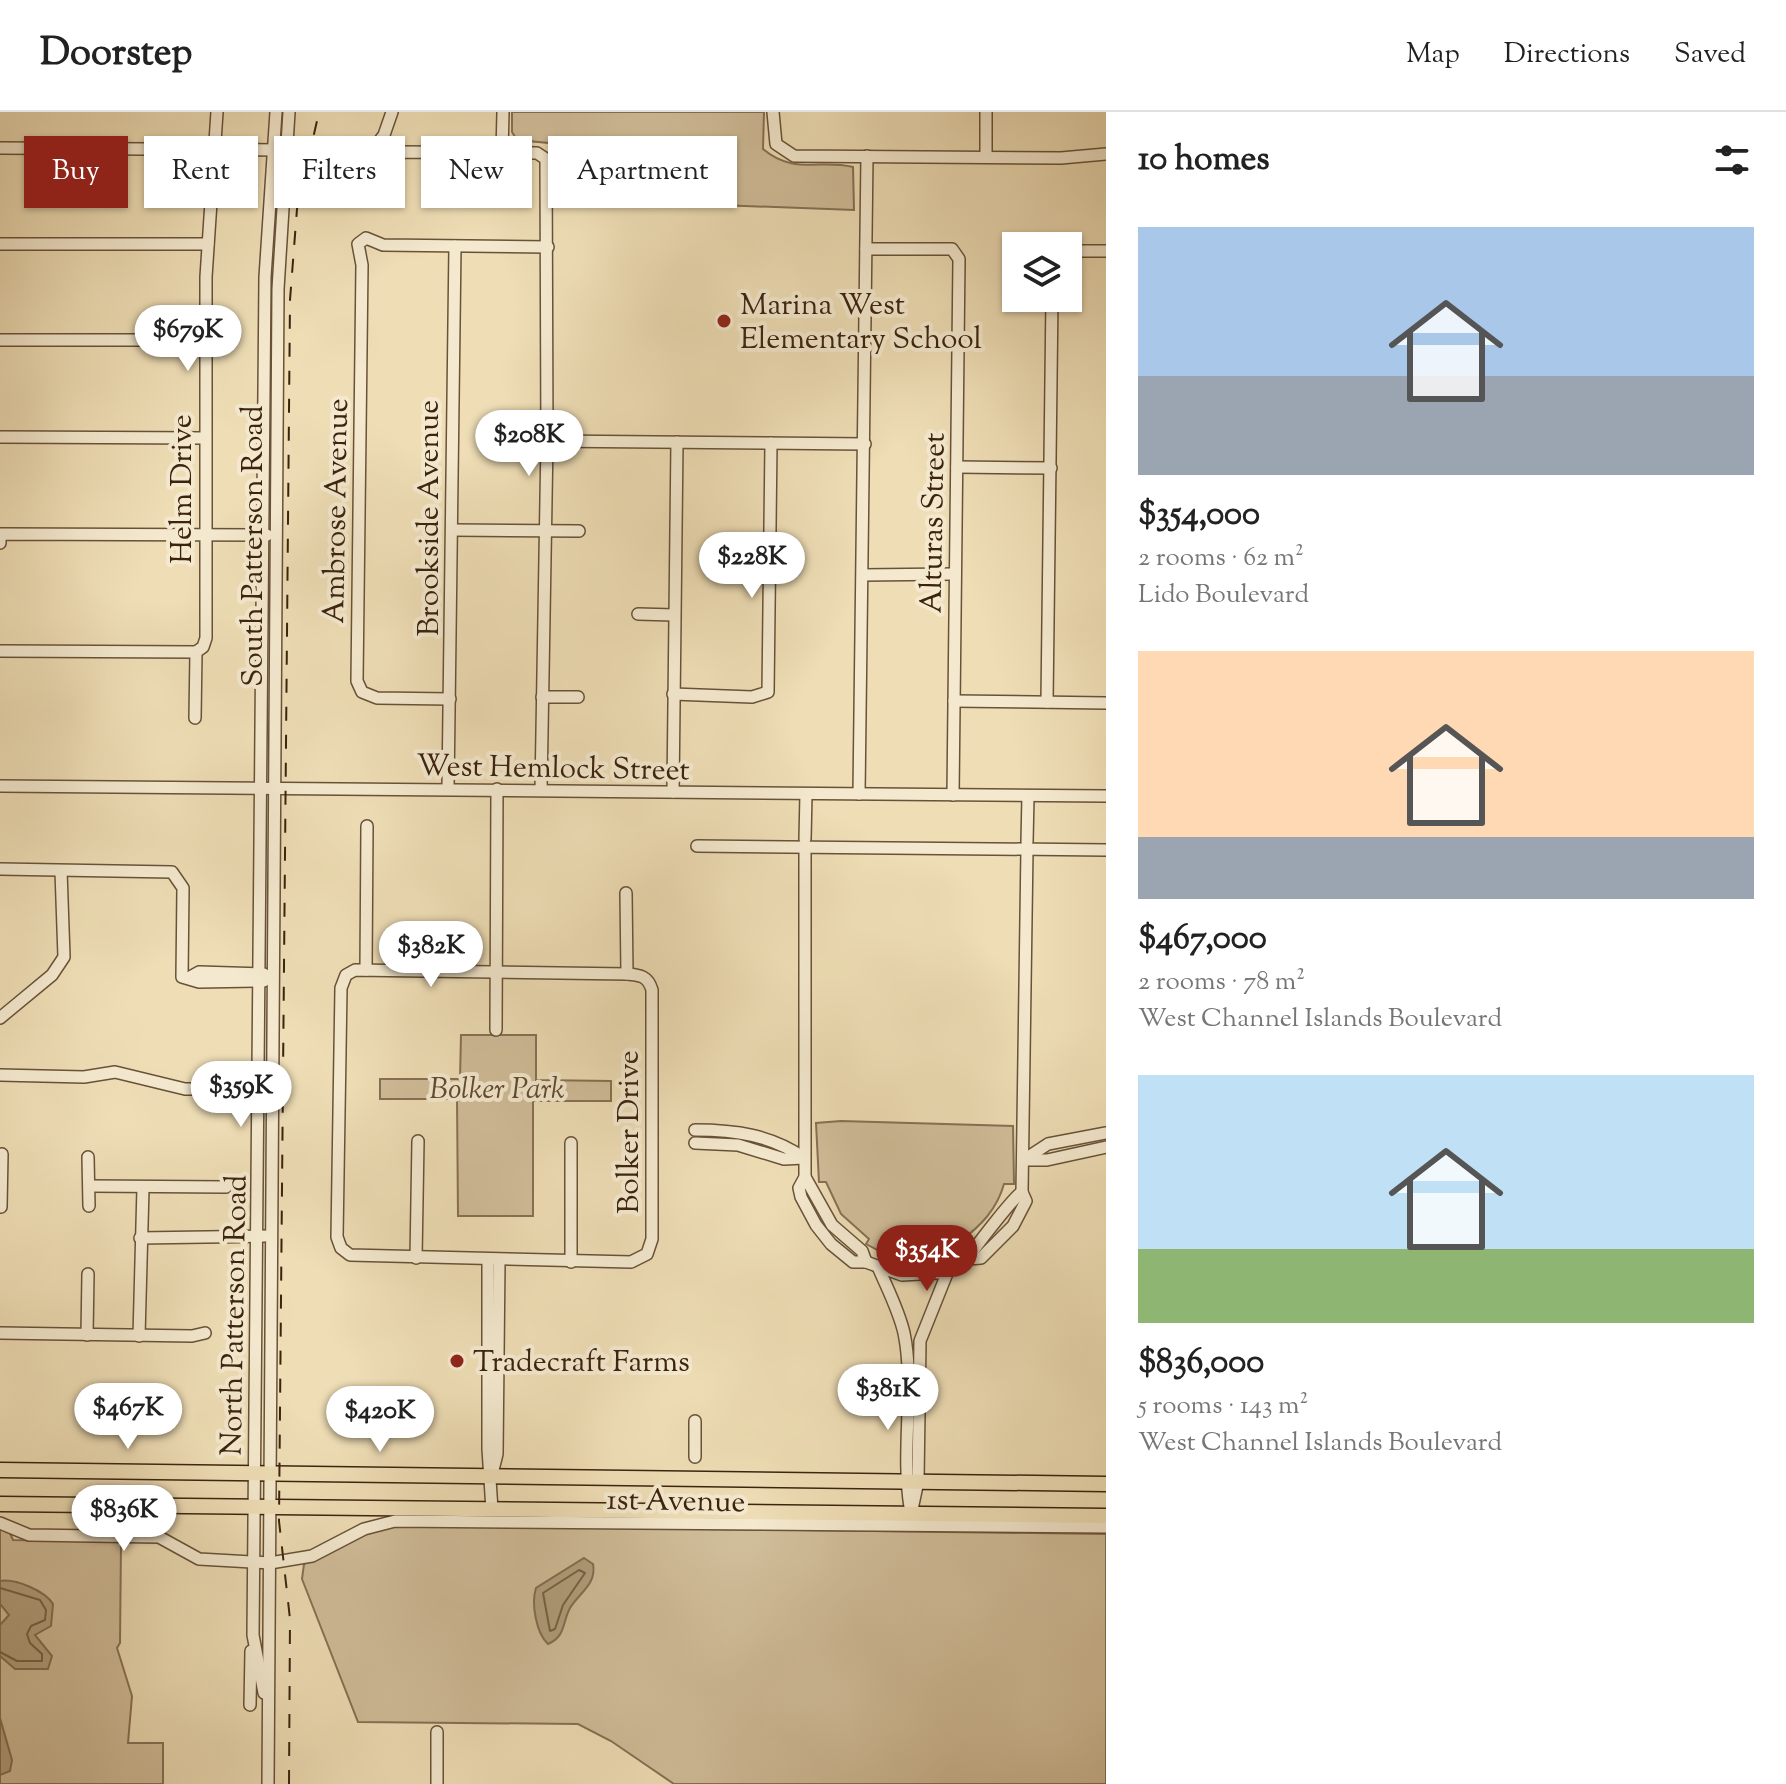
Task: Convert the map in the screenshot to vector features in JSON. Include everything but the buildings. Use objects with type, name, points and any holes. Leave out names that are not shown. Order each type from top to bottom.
[{"type":"main road","points":[[0,1470],[1106,1484]]},
{"type":"main road","points":[[0,1504],[1106,1516]]},
{"type":"street","name":"Helm Drive","points":[[215,136],[217,112]]},
{"type":"street","name":"South Patterson Road","points":[[260,788],[265,277],[276,112]]},
{"type":"street","name":"South Patterson Road","points":[[288,136],[289,112]]},
{"type":"street","points":[[392,112],[384,135],[374,148],[375,156],[384,160],[401,152],[421,152]]},
{"type":"street","points":[[502,136],[503,112]]},
{"type":"street","points":[[773,112],[774,139],[780,150],[794,156],[1106,154]]},
{"type":"street","points":[[986,112],[986,157]]},
{"type":"street","points":[[0,148],[144,149]]},
{"type":"street","points":[[258,150],[273,150]]},
{"type":"street","points":[[532,154],[542,155],[548,170],[541,790]]},
{"type":"street","points":[[859,794],[867,156]]},
{"type":"street","name":"Helm Drive","points":[[195,718],[196,652],[203,647],[206,638],[204,534],[210,208]]},
{"type":"street","name":"South Patterson Road","points":[[274,788],[279,271],[283,208]]},
{"type":"street","name":"Ambrose Avenue","points":[[450,699],[367,696],[357,681],[362,265],[359,240],[369,239],[383,245],[455,246]]},
{"type":"street","points":[[0,244],[208,244]]},
{"type":"street","points":[[455,246],[548,247]]},
{"type":"street","name":"Brookside Avenue","points":[[448,789],[455,246]]},
{"type":"street","name":"Alturas Street","points":[[866,249],[957,252],[953,795]]},
{"type":"street","points":[[1082,251],[1106,251]]},
{"type":"street","points":[[1047,702],[1052,312]]},
{"type":"street","points":[[0,340],[206,340]]},
{"type":"street","points":[[0,437],[205,438]]},
{"type":"street","points":[[547,441],[865,444]]},
{"type":"street","points":[[673,792],[677,442]]},
{"type":"street","points":[[673,694],[752,697],[768,692],[771,443]]},
{"type":"street","points":[[957,467],[1051,468]]},
{"type":"street","points":[[452,530],[579,531]]},
{"type":"street","points":[[0,543],[0,534],[276,535]]},
{"type":"street","points":[[863,575],[954,574]]},
{"type":"street","points":[[638,614],[674,615]]},
{"type":"street","points":[[0,651],[196,652]]},
{"type":"street","points":[[542,697],[578,697]]},
{"type":"street","points":[[954,701],[1106,703]]},
{"type":"street","name":"West Hemlock Street","points":[[0,786],[1106,796]]},
{"type":"street","name":"North Patterson Road","points":[[260,788],[260,977],[266,1074],[259,1102],[264,1236]]},
{"type":"street","name":"North Patterson Road","points":[[261,1507],[266,1074],[272,978],[274,788]]},
{"type":"street","points":[[496,1030],[497,789]]},
{"type":"street","points":[[806,794],[805,1177],[832,1225],[862,1251],[866,1262],[879,1269],[913,1276],[948,1271],[968,1259],[981,1258],[1004,1238],[1026,1201],[1022,1192],[1025,1159],[1028,796]]},
{"type":"street","points":[[367,826],[366,970],[627,974],[626,893]]},
{"type":"street","points":[[697,846],[805,843],[1106,850]]},
{"type":"street","points":[[0,869],[170,871],[180,879],[183,888],[186,977],[199,982],[272,978]]},
{"type":"street","points":[[0,1018],[52,975],[64,957],[61,871]]},
{"type":"street","name":"Bolker Drive","points":[[366,970],[352,971],[341,984],[337,1237],[350,1255],[571,1262],[637,1260],[647,1254],[652,1239],[652,990],[643,976],[627,974]]},
{"type":"street","points":[[0,1075],[74,1077],[115,1072],[146,1076],[185,1089],[221,1089],[266,1074]]},
{"type":"street","points":[[221,1089],[259,1102]]},
{"type":"street","points":[[695,1130],[763,1137],[786,1145],[804,1158]]},
{"type":"street","points":[[1025,1159],[1048,1144],[1106,1133]]},
{"type":"street","points":[[416,1258],[418,1141]]},
{"type":"street","points":[[571,1143],[571,1262]]},
{"type":"street","points":[[695,1143],[738,1145],[784,1159],[804,1158]]},
{"type":"street","points":[[1025,1159],[1047,1160],[1106,1147]]},
{"type":"street","points":[[1,1207],[2,1154]]},
{"type":"street","points":[[88,1157],[91,1186],[89,1206]]},
{"type":"street","points":[[91,1186],[226,1187]]},
{"type":"street","points":[[139,1336],[143,1188]]},
{"type":"street","points":[[140,1238],[264,1236]]},
{"type":"street","points":[[492,1510],[492,1474],[497,1454],[494,1260]]},
{"type":"street","points":[[879,1269],[899,1315],[906,1347],[912,1480]]},
{"type":"street","points":[[911,1514],[920,1341],[948,1271]]},
{"type":"street","points":[[87,1335],[88,1274]]},
{"type":"street","points":[[0,1333],[139,1336],[205,1333]]},
{"type":"street","points":[[695,1421],[695,1457]]},
{"type":"street","points":[[250,1705],[254,1563],[261,1507]]},
{"type":"street","points":[[261,1507],[270,1563],[268,1784]]},
{"type":"street","name":"1st Avenue","points":[[0,1523],[29,1535],[159,1537],[199,1559],[254,1563],[312,1556],[364,1529],[395,1521],[1106,1527]]},
{"type":"street","points":[[253,1635],[268,1705]]},
{"type":"street","points":[[437,1732],[437,1784]]},
{"type":"green space","points":[[512,112],[764,112],[763,149],[774,157],[796,164],[853,167],[854,210],[737,206],[737,136],[548,136],[548,143],[532,141],[532,136],[514,136]]},
{"type":"green space","name":"Bolker Park","points":[[461,1035],[536,1035],[536,1080],[611,1081],[611,1101],[533,1101],[533,1216],[458,1216],[457,1099],[380,1099],[380,1079],[460,1079]]},
{"type":"green space","points":[[816,1123],[1013,1126],[1014,1184],[1004,1184],[987,1216],[960,1241],[963,1245],[926,1258],[890,1255],[866,1244],[869,1239],[841,1214],[826,1182],[819,1182]]},
{"type":"green space","points":[[400,1525],[1106,1534],[1106,1784],[674,1784],[611,1741],[578,1724],[358,1722],[302,1579],[304,1564],[374,1531]]},
{"type":"green space","points":[[0,1527],[9,1531],[13,1540],[121,1542],[120,1643],[117,1648],[132,1696],[128,1743],[163,1743],[163,1784],[0,1784]]},
{"type":"water","points":[[584,1558],[593,1564],[592,1577],[570,1608],[561,1633],[548,1644],[540,1633],[536,1618],[536,1588]]},
{"type":"water","points":[[0,1581],[29,1586],[53,1604],[51,1626],[35,1635],[52,1656],[48,1669],[15,1669],[0,1656],[0,1625],[9,1615],[0,1604]]},
{"type":"water","points":[[0,1718],[12,1760],[10,1771],[0,1775]]},
{"type":"railway","points":[[289,1784],[290,1619],[279,1521],[290,300],[297,209],[319,112]]},
{"type":"place","name":"Marina West Elementary School","points":[[724,321]]},
{"type":"place","name":"Tradecraft Farms","points":[[457,1361]]}]
